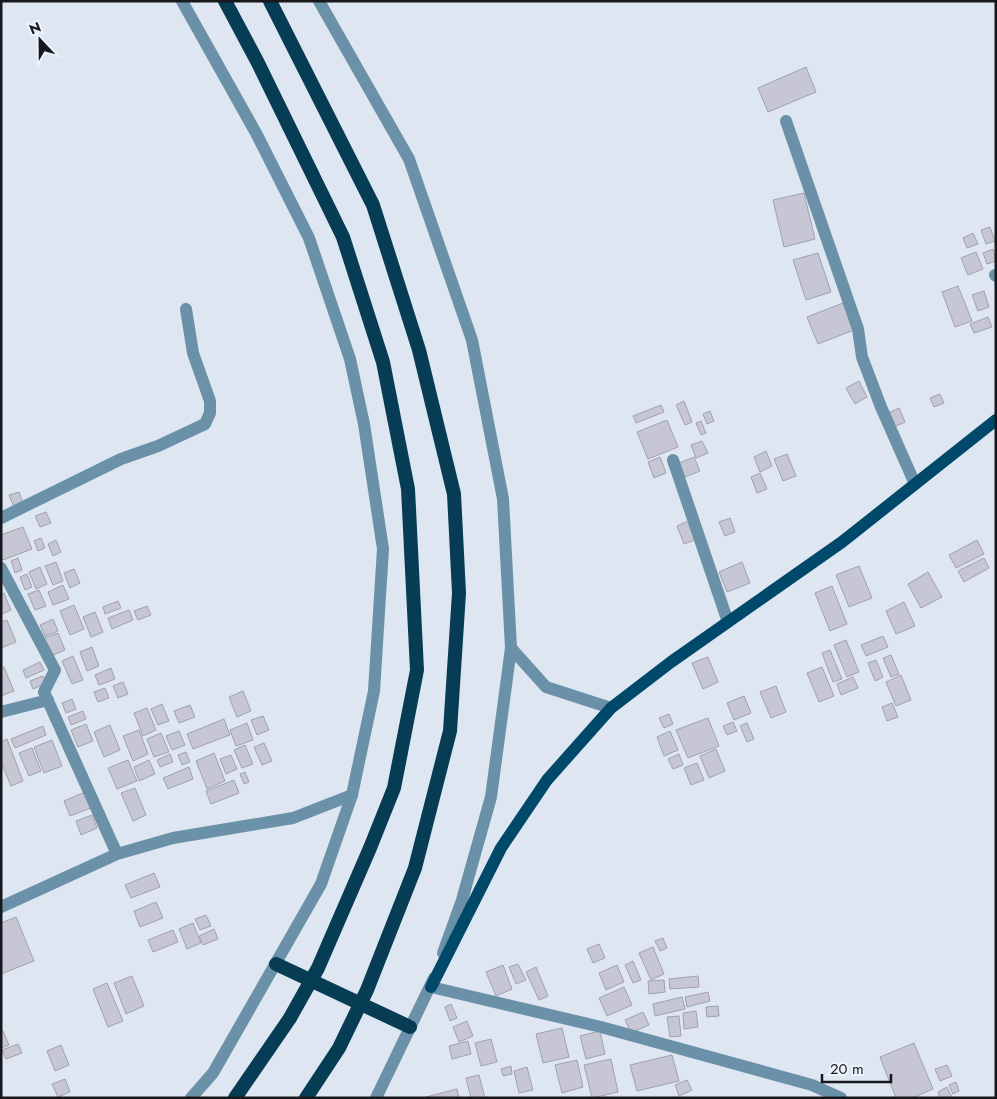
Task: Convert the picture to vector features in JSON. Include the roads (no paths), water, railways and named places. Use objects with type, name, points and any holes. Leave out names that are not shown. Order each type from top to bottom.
[{"type":"highway","points":[[225,1],[258,63],[343,236],[383,362],[408,489],[417,670],[394,788],[318,968],[290,1018],[235,1098]]},
{"type":"highway","points":[[270,1],[373,205],[419,350],[454,494],[459,593],[450,731],[415,868],[366,990],[339,1048],[306,1098]]},
{"type":"highway","points":[[276,964],[410,1027]]},
{"type":"main road","points":[[431,986],[501,848],[547,780],[611,708],[671,662],[842,542],[996,420]]},
{"type":"street","points":[[182,1],[256,133],[309,238],[352,368],[364,424],[383,548],[374,691],[352,795],[322,884],[213,1073],[191,1098]]},
{"type":"street","points":[[319,1],[409,159],[472,340],[503,499],[511,648],[491,797],[462,900],[431,986],[376,1098]]},
{"type":"street","points":[[786,121],[858,329],[862,358],[915,484]]},
{"type":"street","points":[[1,518],[122,459],[158,446],[205,424],[210,413],[210,401],[193,353],[186,309]]},
{"type":"street","points":[[673,460],[728,622]]},
{"type":"street","points":[[1,568],[55,670],[44,692],[117,854]]},
{"type":"street","points":[[511,648],[546,687],[611,708]]},
{"type":"street","points":[[1,712],[48,700]]},
{"type":"street","points":[[1,907],[117,854],[173,838],[293,818],[352,795]]},
{"type":"street","points":[[431,986],[601,1027],[812,1085],[841,1098]]}]
